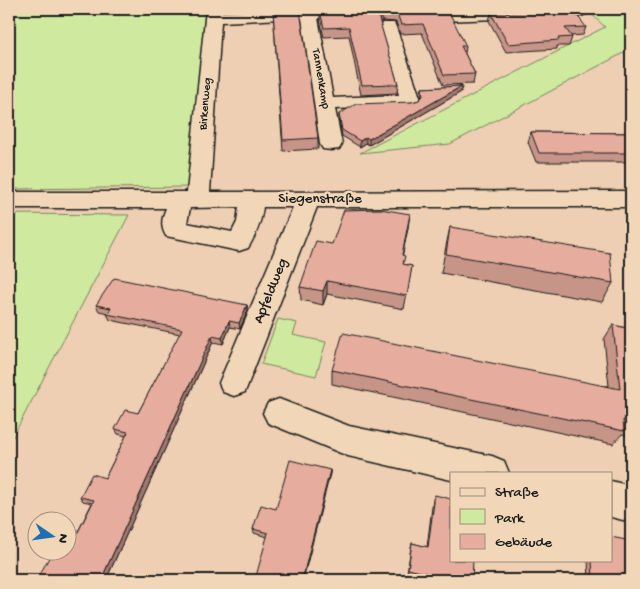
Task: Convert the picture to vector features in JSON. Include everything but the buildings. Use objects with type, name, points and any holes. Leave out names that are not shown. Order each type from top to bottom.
[{"type":"street","points":[[252,199],[249,222],[239,242],[175,230],[174,220],[199,199],[220,13],[309,13],[411,9],[444,16],[580,12]]},
{"type":"street","name":"Tannenkamp","points":[[309,13],[331,144]]},
{"type":"street","points":[[542,13],[554,29]]},
{"type":"street","points":[[324,104],[411,100],[388,27]]},
{"type":"street","name":"Siegenstraße","points":[[9,200],[631,199]]},
{"type":"street","name":"Apfeldweg","points":[[234,383],[308,200]]},
{"type":"street","points":[[279,413],[348,441],[488,472]]},
{"type":"street","points":[[612,499],[631,504]]},
{"type":"green space","points":[[9,9],[214,9],[189,187],[9,189]]},
{"type":"green space","points":[[586,9],[631,9],[631,49],[450,144],[360,153],[605,27]]},
{"type":"green space","points":[[9,214],[129,215],[9,444]]},
{"type":"green space","points":[[278,319],[297,323],[293,335],[326,342],[316,376],[261,364]]}]
